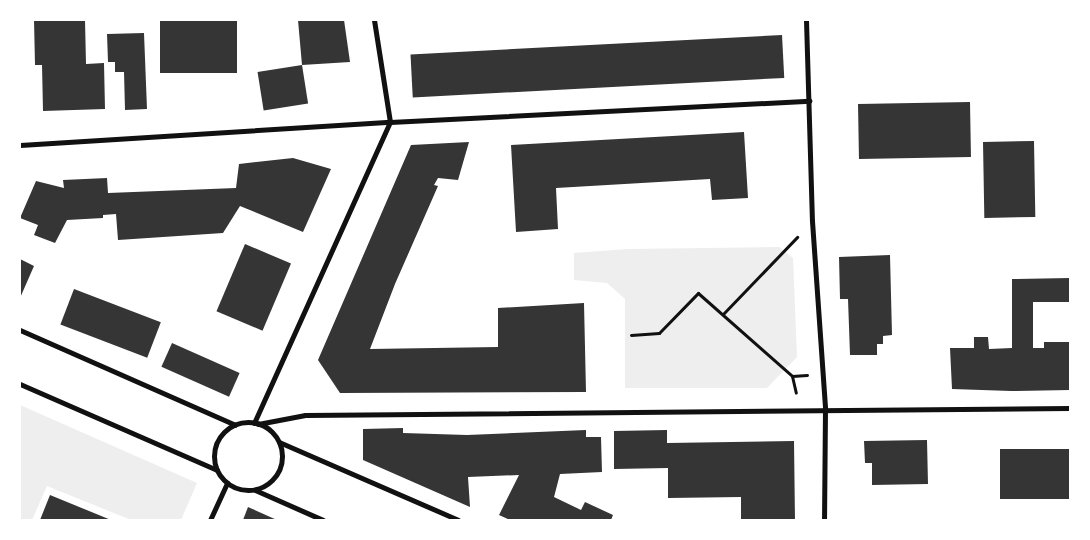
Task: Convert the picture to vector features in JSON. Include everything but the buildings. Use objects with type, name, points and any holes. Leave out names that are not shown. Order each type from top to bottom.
[{"type":"street","points":[[256,423],[390,122],[374,20]]},
{"type":"street","points":[[806,20],[812,221],[825,409],[824,520]]},
{"type":"street","points":[[20,146],[390,122],[809,101]]},
{"type":"street","points":[[20,330],[234,425]]},
{"type":"street","points":[[20,384],[217,470]]},
{"type":"street","points":[[323,520],[255,490],[243,490],[227,483],[217,470],[214,458],[216,446],[224,431],[234,425],[305,414],[1070,408]]},
{"type":"street","points":[[255,490],[266,485],[276,476],[281,465],[282,453],[279,442],[272,432],[256,423]]},
{"type":"street","points":[[279,442],[458,520]]},
{"type":"street","points":[[210,520],[227,483]]},
{"type":"path","points":[[724,314],[797,237]]},
{"type":"path","points":[[631,335],[659,333],[698,293],[792,376],[796,393]]},
{"type":"path","points":[[792,376],[808,375]]},
{"type":"shaded area","points":[[779,247],[793,258],[797,357],[767,388],[625,388],[625,299],[607,283],[574,280],[574,253],[628,249]]},
{"type":"shaded area","points":[[20,405],[197,483],[181,520],[131,520],[47,486],[32,520],[20,520]]}]
